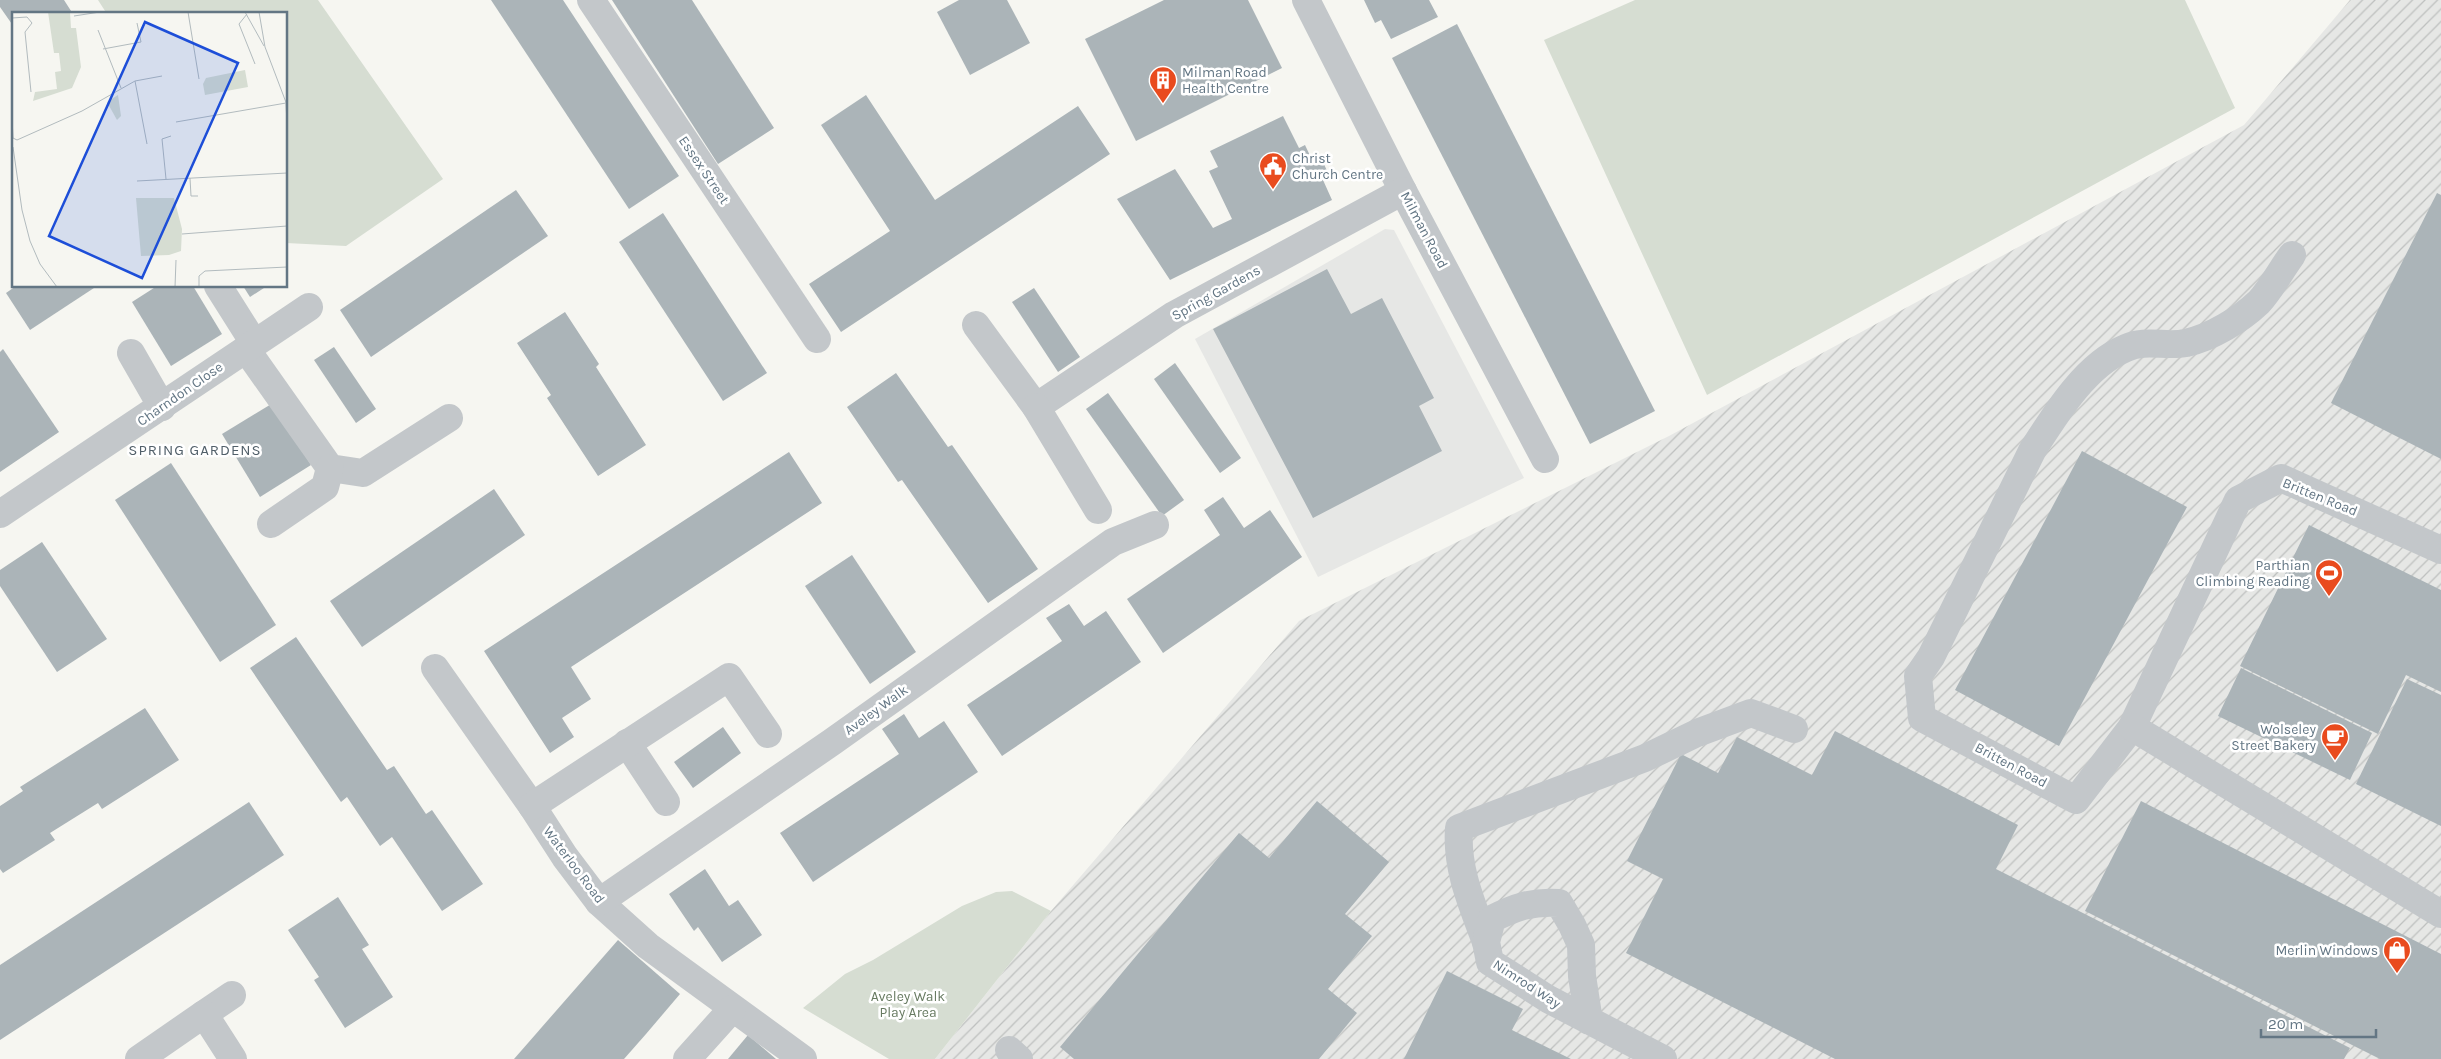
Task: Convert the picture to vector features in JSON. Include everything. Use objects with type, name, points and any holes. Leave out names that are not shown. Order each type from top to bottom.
[{"type":"street","name":"Essex Street","points":[[591,0],[817,339]]},
{"type":"street","name":"Milman Road","points":[[1306,0],[1403,191],[1545,459]]},
{"type":"street","name":"Spring Gardens","points":[[1036,407],[1174,315],[1403,191]]},
{"type":"street","name":"Britten Road","points":[[2292,255],[2259,302],[2229,324],[2185,343],[2141,344],[2125,348],[2089,373],[2050,423],[2032,451],[1931,657],[1918,676],[1922,718],[2076,800],[2132,727],[2238,500],[2281,478],[2441,550]]},
{"type":"street","points":[[219,288],[250,346],[330,468],[325,487],[271,524]]},
{"type":"street","name":"Charndon Close","points":[[0,514],[309,307]]},
{"type":"street","points":[[976,326],[1036,407],[1098,510]]},
{"type":"street","points":[[131,353],[162,407]]},
{"type":"street","points":[[330,468],[363,473],[449,418]]},
{"type":"street","name":"Aveley Walk","points":[[599,902],[832,742],[1113,542],[1155,525]]},
{"type":"street","name":"Waterloo Road","points":[[435,668],[532,806],[565,857],[599,902],[648,946],[803,1059]]},
{"type":"street","points":[[532,806],[729,677],[768,734]]},
{"type":"street","points":[[1486,942],[1462,878],[1457,848],[1459,828],[1645,758],[1697,733],[1751,713],[1794,729]]},
{"type":"street","points":[[2132,727],[2441,914]]},
{"type":"street","points":[[627,743],[666,802]]},
{"type":"street","name":"Nimrod Way","points":[[1589,1021],[1582,976],[1581,945],[1559,903],[1538,902],[1516,906],[1492,919],[1486,942],[1490,962],[1548,1000],[1662,1059]]},
{"type":"street","points":[[139,1059],[232,995]]},
{"type":"street","points":[[686,1059],[732,1009]]},
{"type":"street","points":[[204,1014],[233,1059]]},
{"type":"shaded area","points":[[2350,0],[2441,0],[2441,1059],[935,1059],[1051,911],[1299,621],[1669,436],[2244,125]]},
{"type":"shaded area","points":[[1385,229],[1394,230],[1524,478],[1318,577],[1195,339]]},
{"type":"green space","points":[[98,0],[318,0],[443,179],[346,246],[288,243],[288,12],[106,12]]},
{"type":"green space","points":[[1635,0],[2185,0],[2235,108],[1707,395],[1544,40]]},
{"type":"green space","name":"Aveley Walk Play Area","points":[[1012,891],[1051,911],[935,1059],[889,1059],[803,1008],[845,974],[873,960],[962,906],[996,892]]},
{"type":"building","points":[[0,0],[64,0],[72,12],[12,12],[12,24],[0,7]]},
{"type":"building","points":[[491,0],[563,0],[679,176],[629,209]]},
{"type":"building","points":[[612,0],[692,0],[774,128],[718,164]]},
{"type":"building","points":[[959,0],[1007,0],[1030,43],[970,75],[937,12]]},
{"type":"building","name":"Milman Road Health Centre","points":[[1164,0],[1248,0],[1282,68],[1136,141],[1085,39]]},
{"type":"building","points":[[1364,0],[1429,0],[1438,17],[1391,39],[1381,20],[1375,23]]},
{"type":"building","points":[[1457,24],[1655,411],[1590,444],[1392,58]]},
{"type":"building","points":[[866,95],[935,200],[1078,106],[1110,154],[841,332],[809,284],[890,231],[821,125]]},
{"type":"building","name":"Christ Church Centre","points":[[1283,116],[1299,148],[1305,145],[1313,162],[1321,158],[1330,177],[1323,180],[1332,200],[1170,280],[1117,199],[1175,169],[1213,228],[1232,219],[1209,171],[1218,167],[1210,151]]},
{"type":"building","points":[[516,190],[548,236],[371,357],[340,310]]},
{"type":"building","points":[[2437,193],[2441,195],[2441,459],[2331,403]]},
{"type":"building","points":[[663,213],[767,373],[723,401],[619,242]]},
{"type":"building","points":[[1327,269],[1351,314],[1382,298],[1434,398],[1419,406],[1442,451],[1313,518],[1213,329]]},
{"type":"building","points":[[13,288],[94,288],[30,330],[6,293]]},
{"type":"building","points":[[154,288],[194,288],[222,334],[171,366],[132,302]]},
{"type":"building","points":[[244,288],[264,288],[250,297]]},
{"type":"building","points":[[1034,288],[1080,357],[1058,372],[1012,302]]},
{"type":"building","points":[[565,312],[599,364],[596,367],[646,445],[598,476],[547,398],[551,395],[517,343]]},
{"type":"building","points":[[334,347],[376,409],[356,423],[314,360]]},
{"type":"building","points":[[3,349],[59,432],[0,472],[0,352]]},
{"type":"building","points":[[1175,363],[1241,458],[1220,473],[1154,379]]},
{"type":"building","points":[[896,373],[948,447],[952,445],[1038,569],[988,603],[902,480],[898,482],[847,407]]},
{"type":"building","points":[[1108,393],[1184,500],[1162,516],[1086,409]]},
{"type":"building","points":[[273,403],[311,465],[260,497],[222,434]]},
{"type":"building","points":[[2082,451],[2187,507],[2059,746],[1955,690]]},
{"type":"building","points":[[789,452],[822,503],[571,667],[591,699],[562,718],[574,737],[550,753],[484,651]]},
{"type":"building","points":[[171,463],[276,625],[220,662],[115,500]]},
{"type":"building","points":[[494,489],[525,535],[362,647],[330,601]]},
{"type":"building","points":[[1223,497],[1244,528],[1270,510],[1302,557],[1163,653],[1127,599],[1220,535],[1204,510]]},
{"type":"building","points":[[2309,525],[2441,590],[2441,692],[2406,675],[2378,734],[2240,666]]},
{"type":"building","points":[[42,542],[107,639],[57,672],[0,586],[0,570]]},
{"type":"building","points":[[852,555],[916,652],[870,684],[805,586]]},
{"type":"building","points":[[1069,604],[1084,626],[1106,611],[1141,662],[1002,756],[967,705],[1062,641],[1046,618]]},
{"type":"building","points":[[296,637],[387,770],[394,766],[426,814],[432,810],[483,884],[442,911],[392,837],[380,846],[347,797],[341,802],[250,668]]},
{"type":"building","points":[[2241,668],[2372,733],[2350,780],[2218,716]]},
{"type":"building","points":[[2407,679],[2441,695],[2441,826],[2356,784]]},
{"type":"building","points":[[145,708],[179,760],[102,809],[98,803],[50,833],[55,840],[3,873],[0,869],[0,806],[23,791],[20,787]]},
{"type":"building","points":[[904,714],[919,738],[944,721],[978,772],[813,882],[780,833],[899,754],[882,729]]},
{"type":"building","points":[[723,727],[741,753],[693,788],[674,762]]},
{"type":"building","points":[[1835,731],[2018,825],[1996,869],[2350,1048],[2344,1059],[1835,1059],[1626,953],[1663,879],[1627,861],[1681,754],[1718,773],[1737,737],[1812,775]]},
{"type":"building","points":[[1317,801],[1389,862],[1345,914],[1372,936],[1328,989],[1357,1013],[1319,1059],[1074,1059],[1060,1047],[1239,833],[1269,858]]},
{"type":"building","points":[[2141,801],[2441,954],[2441,1059],[2380,1059],[2085,911]]},
{"type":"building","points":[[249,802],[284,855],[0,1040],[0,965]]},
{"type":"building","points":[[705,869],[729,906],[738,900],[762,935],[722,962],[698,927],[694,931],[669,894]]},
{"type":"building","points":[[338,897],[369,945],[362,949],[393,997],[345,1028],[314,980],[319,977],[288,930]]},
{"type":"building","points":[[618,940],[680,994],[646,1034],[624,1059],[514,1059]]},
{"type":"building","points":[[1447,971],[1523,1009],[1512,1030],[1571,1059],[1404,1059]]},
{"type":"building","points":[[748,1035],[776,1059],[728,1059]]},
{"type":"place","name":"Milman Road Health Centre","points":[[1163,104]]},
{"type":"place","name":"Christ Church Centre","points":[[1273,190]]},
{"type":"place","name":"Parthian Climbing Reading","points":[[2329,597]]},
{"type":"place","name":"Wolseley Street Bakery","points":[[2335,761]]},
{"type":"place","name":"Merlin Windows","points":[[2397,974]]},
{"type":"district","name":"SPRING GARDENS","points":[[195,450]]}]
